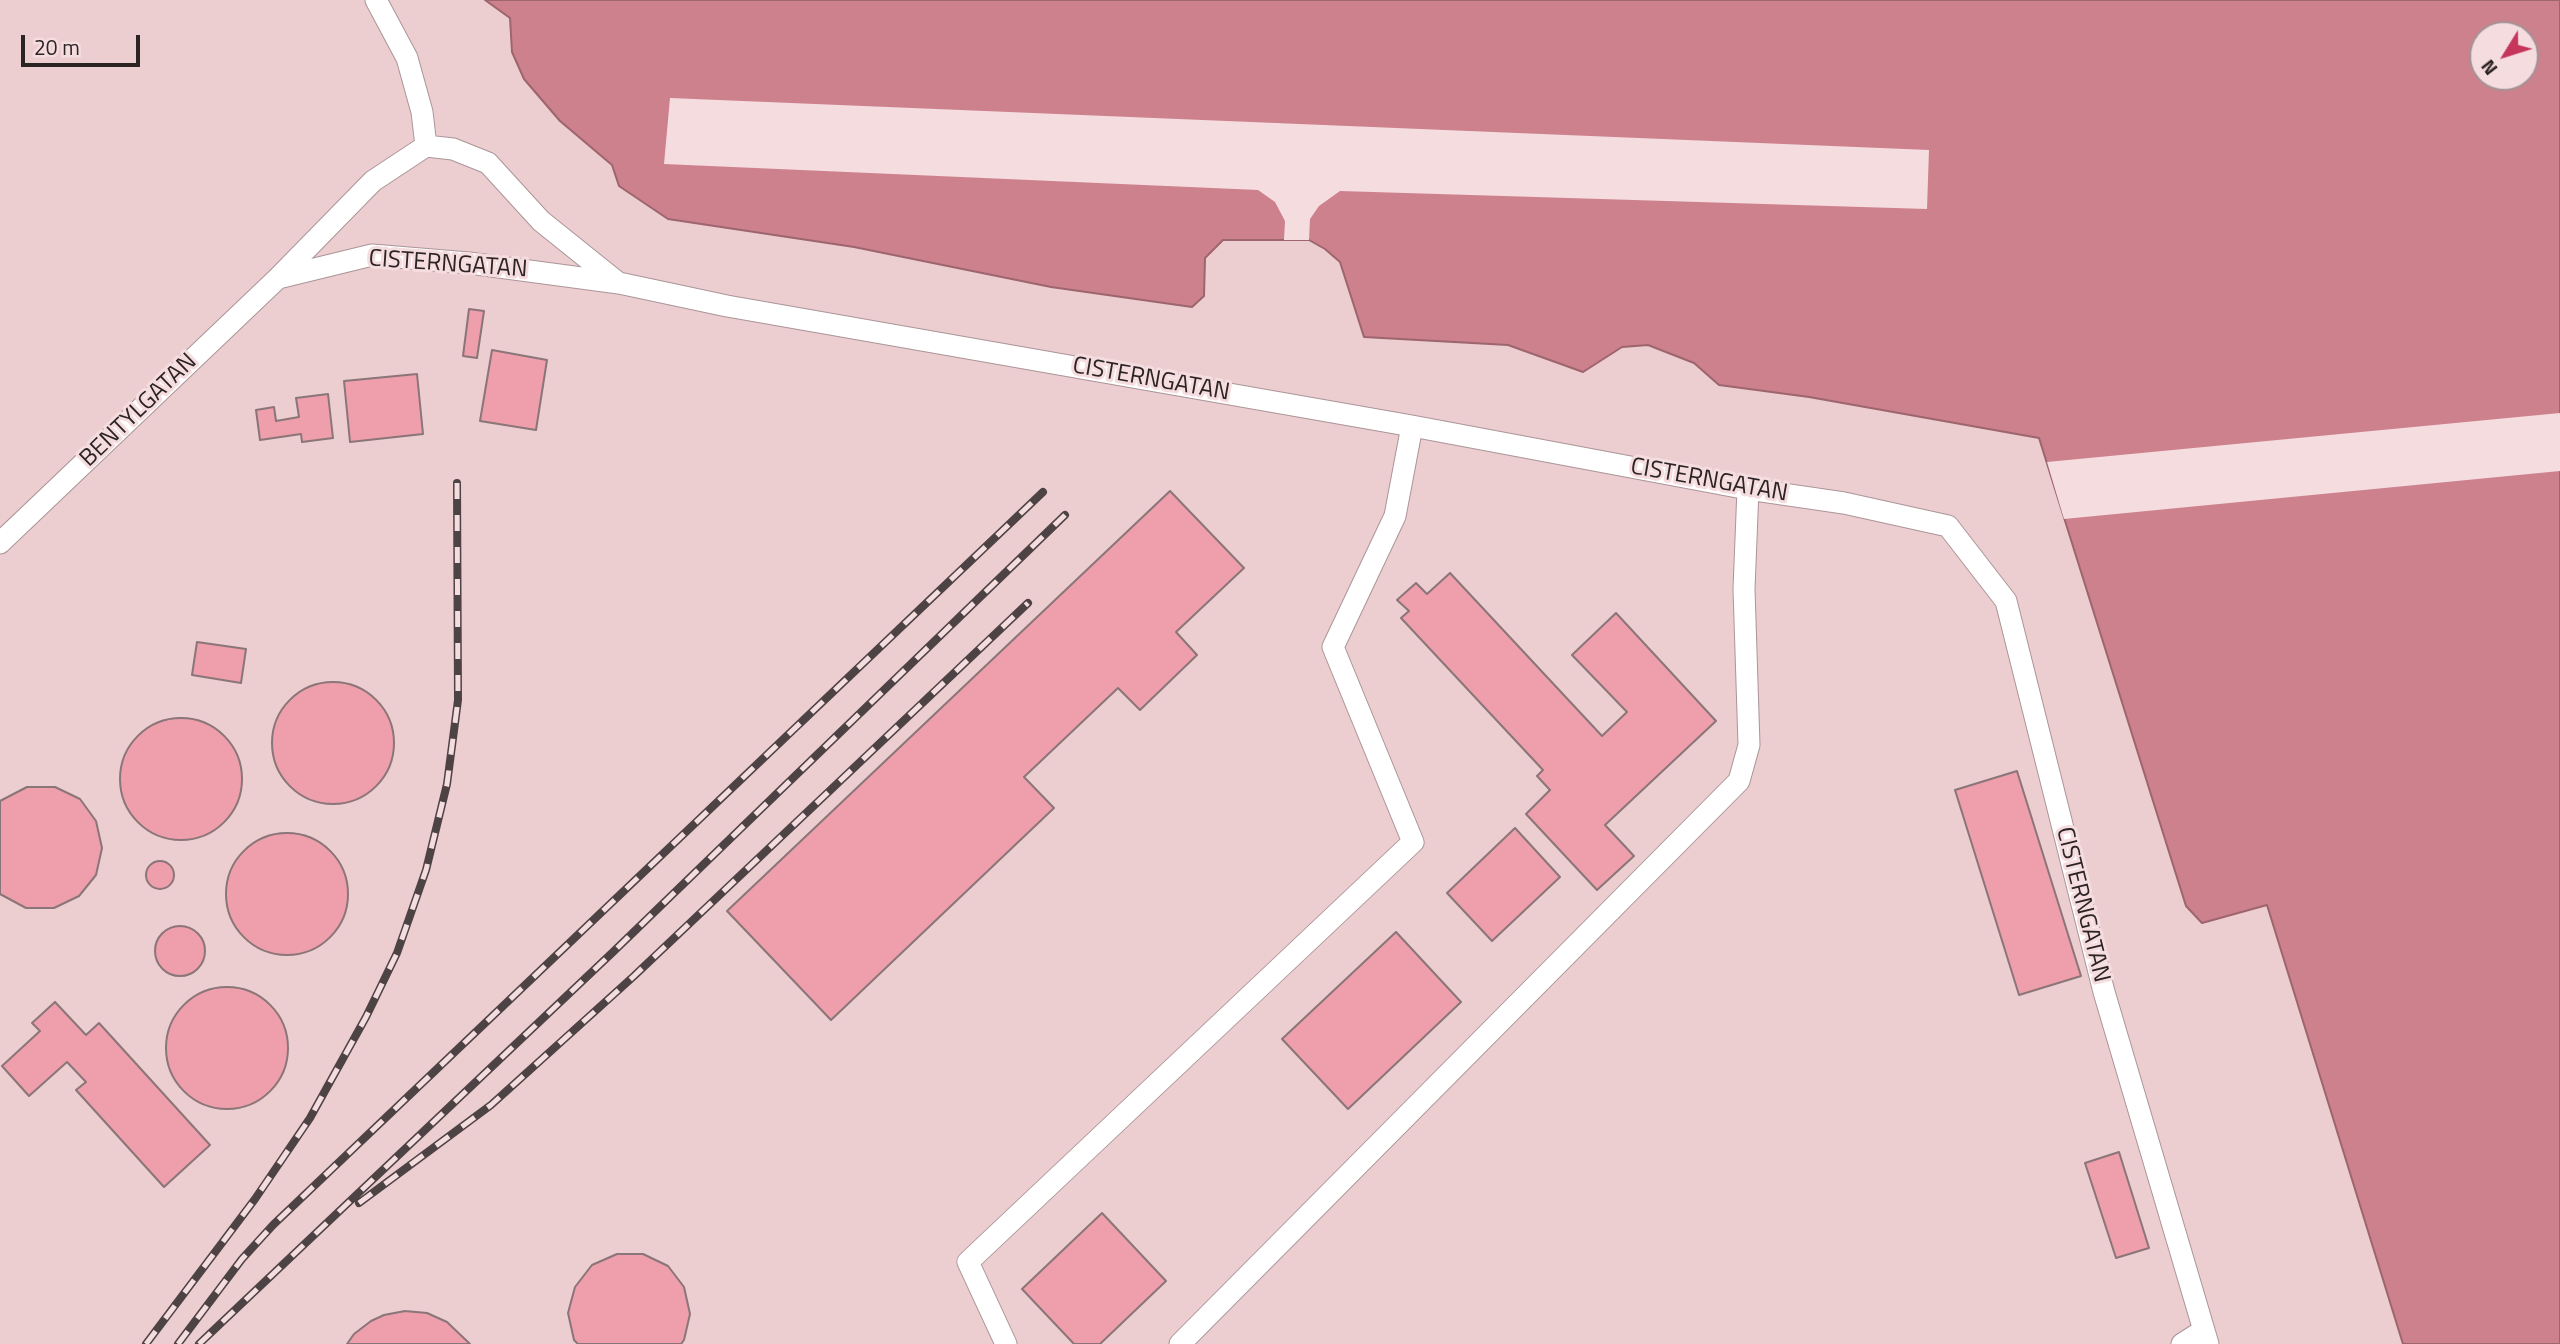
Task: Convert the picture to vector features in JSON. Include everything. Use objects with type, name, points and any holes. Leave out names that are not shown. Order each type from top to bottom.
[{"type":"lane","points":[[376,0],[407,58],[422,113],[426,146]]},
{"type":"lane","name":"BENTYLGATAN","points":[[0,543],[278,278],[373,181],[426,146]]},
{"type":"lane","name":"CISTERNGATAN","points":[[426,146],[453,149],[488,163],[541,221],[619,283]]},
{"type":"lane","name":"CISTERNGATAN","points":[[278,278],[372,255],[469,263],[619,283],[727,306],[1412,426],[1748,489],[1844,503],[1948,526],[2006,601],[2104,992],[2206,1337]]},
{"type":"lane","points":[[1006,1344],[968,1262],[1413,842],[1333,647],[1395,516],[1412,426]]},
{"type":"lane","points":[[1180,1344],[1739,781],[1749,745],[1744,589],[1748,489]]},
{"type":"lane","points":[[2182,1344],[2206,1337]]},
{"type":"shaded area","points":[[0,0],[485,0],[510,18],[512,52],[560,121],[612,165],[619,186],[668,219],[854,247],[1051,287],[1192,307],[1204,296],[1205,258],[1223,240],[1309,240],[1340,262],[1364,337],[1508,345],[1583,372],[1622,347],[1648,345],[1694,363],[1719,385],[1809,397],[2040,438],[2186,905],[2202,923],[2267,905],[2403,1344],[0,1344]]},
{"type":"shaded area","points":[[485,0],[2560,0],[2560,1344],[2403,1344],[2267,905],[2202,923],[2186,906],[2039,438],[1809,397],[1719,385],[1694,363],[1648,345],[1622,347],[1583,372],[1508,345],[1364,337],[1340,262],[1309,240],[1223,240],[1205,258],[1204,296],[1192,307],[1051,287],[854,247],[668,219],[619,186],[612,165],[560,121],[524,79],[512,52],[510,18]]},
{"type":"pier","points":[[670,98],[1929,150],[1927,209],[1340,191],[1319,206],[1310,219],[1309,240],[1284,240],[1285,221],[1275,202],[1258,190],[664,164]]},
{"type":"pier","points":[[2560,413],[2560,471],[2064,519],[2047,462]]},
{"type":"building","points":[[469,309],[484,311],[477,358],[463,356]]},
{"type":"building","points":[[492,350],[547,360],[536,430],[480,421]]},
{"type":"building","points":[[417,374],[423,434],[350,442],[344,381]]},
{"type":"building","points":[[328,394],[333,438],[302,442],[301,434],[260,440],[256,410],[274,407],[276,421],[299,417],[296,398]]},
{"type":"building","points":[[1170,491],[1244,568],[1176,632],[1197,655],[1140,710],[1118,688],[1024,777],[1054,808],[831,1020],[727,911]]},
{"type":"building","points":[[1450,573],[1602,736],[1627,712],[1572,655],[1616,613],[1716,721],[1605,825],[1634,856],[1597,890],[1526,814],[1550,790],[1537,776],[1543,770],[1401,618],[1409,611],[1397,600],[1416,583],[1427,594]]},
{"type":"building","points":[[197,642],[246,649],[241,683],[192,675]]},
{"type":"building","points":[[333,682],[356,687],[376,700],[389,720],[394,743],[389,766],[376,786],[356,799],[333,804],[310,799],[290,786],[277,766],[272,743],[277,720],[290,700],[310,687]]},
{"type":"building","points":[[181,718],[204,723],[224,736],[237,756],[242,779],[237,802],[224,822],[204,835],[181,840],[158,835],[138,822],[125,802],[120,779],[125,756],[138,736],[158,723]]},
{"type":"building","points":[[2017,771],[2081,976],[2019,995],[1955,790]]},
{"type":"building","points":[[27,787],[55,787],[80,799],[96,821],[102,848],[96,875],[79,896],[54,908],[26,908],[0,894],[0,801]]},
{"type":"building","points":[[1515,828],[1560,877],[1492,941],[1447,893]]},
{"type":"building","points":[[287,833],[310,838],[330,851],[343,871],[348,894],[343,917],[330,937],[310,950],[287,955],[264,950],[244,937],[231,917],[226,894],[231,871],[244,851],[264,838]]},
{"type":"building","points":[[160,861],[170,865],[174,875],[170,885],[160,889],[150,885],[146,875],[150,865]]},
{"type":"building","points":[[180,926],[198,933],[205,951],[198,969],[180,976],[162,969],[155,951],[162,933]]},
{"type":"building","points":[[1396,932],[1461,1002],[1348,1109],[1282,1039]]},
{"type":"building","points":[[227,987],[250,992],[270,1005],[283,1025],[288,1048],[283,1071],[270,1091],[250,1104],[227,1109],[204,1104],[184,1091],[171,1071],[166,1048],[171,1025],[184,1005],[204,992]]},
{"type":"building","points":[[55,1002],[86,1035],[99,1023],[210,1145],[164,1187],[76,1090],[86,1082],[67,1062],[29,1096],[2,1066],[40,1031],[32,1023]]},
{"type":"building","points":[[2119,1152],[2149,1248],[2116,1258],[2085,1163]]},
{"type":"building","points":[[1102,1213],[1166,1281],[1100,1344],[1074,1344],[1022,1289]]},
{"type":"building","points":[[617,1254],[643,1254],[668,1266],[684,1287],[690,1314],[681,1344],[578,1344],[574,1340],[568,1313],[575,1287],[592,1265]]},
{"type":"building","points":[[405,1311],[427,1313],[447,1322],[470,1344],[347,1344],[354,1334],[371,1321]]},
{"type":"railway","points":[[146,1344],[255,1199],[310,1118],[366,1017],[397,953],[426,870],[447,784],[458,700],[457,483]]},
{"type":"railway","points":[[178,1344],[242,1259],[273,1225],[1043,492]]},
{"type":"railway","points":[[199,1344],[613,952],[1065,515]]},
{"type":"railway","points":[[359,1203],[491,1105],[634,976],[1028,603]]}]
